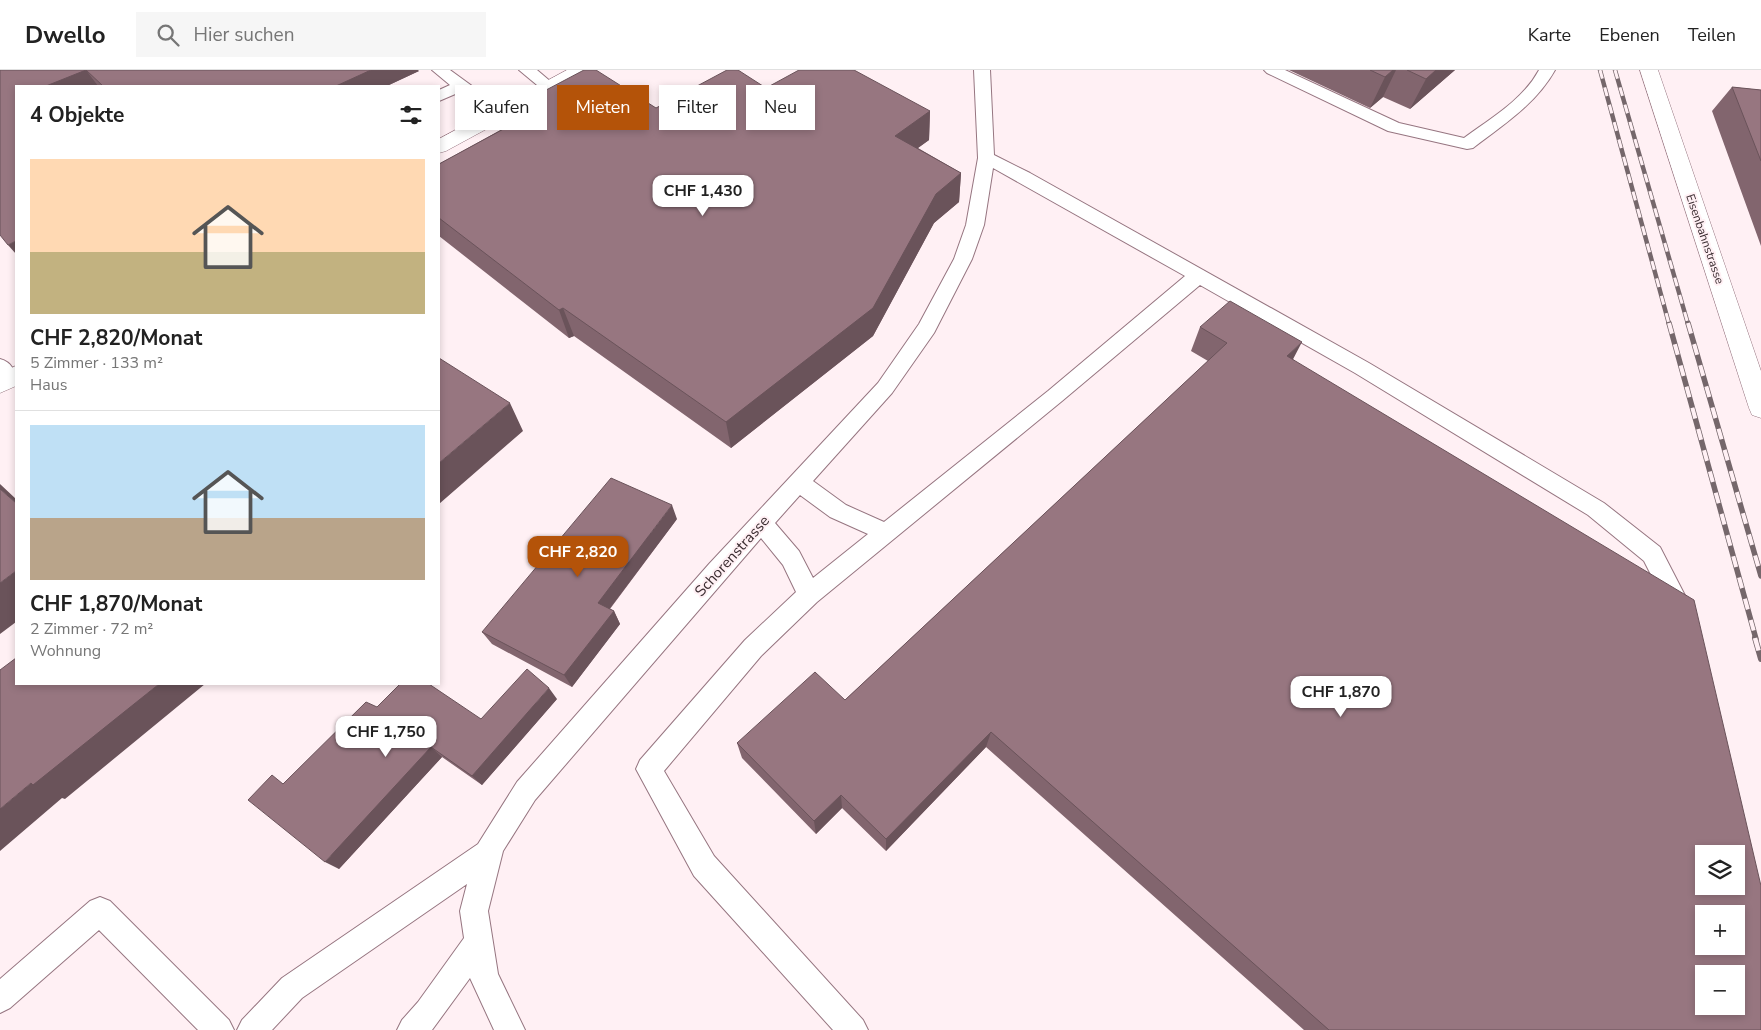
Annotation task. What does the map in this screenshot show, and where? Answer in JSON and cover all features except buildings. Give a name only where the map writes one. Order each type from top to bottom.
[{"type":"street","points":[[549,87],[581,70]]},
{"type":"street","name":"Eisenbahnstrasse","points":[[1649,70],[1761,408]]},
{"type":"street","points":[[440,146],[470,130]]},
{"type":"lane","points":[[440,70],[460,85]]},
{"type":"lane","points":[[527,70],[549,87]]},
{"type":"lane","name":"Schorenstrasse","points":[[510,1030],[484,977],[474,911],[489,852],[526,791],[762,523],[885,388],[927,328],[963,259],[975,225],[986,158],[982,70]]},
{"type":"lane","points":[[1272,70],[1394,127],[1467,144],[1511,110],[1543,80],[1547,70]]},
{"type":"lane","points":[[440,96],[455,89]]},
{"type":"lane","points":[[986,158],[1024,177],[1362,368],[1596,509],[1652,554],[1680,610],[1685,629]]},
{"type":"lane","points":[[853,1030],[704,866],[649,769],[753,648],[809,596],[1054,396],[1198,275]]},
{"type":"lane","points":[[799,482],[838,510],[886,532]]},
{"type":"lane","points":[[762,523],[791,558],[809,596]]},
{"type":"lane","points":[[252,1030],[292,988],[489,852]]},
{"type":"lane","points":[[0,998],[100,911],[219,1030]]},
{"type":"lane","points":[[412,1030],[428,1012],[479,941]]},
{"type":"railway","points":[[1600,70],[1669,324]]},
{"type":"railway","points":[[1615,70],[1688,324]]},
{"type":"railway","points":[[1669,323],[1756,639]]},
{"type":"railway","points":[[1688,323],[1761,576]]},
{"type":"railway","points":[[1755,638],[1761,659]]}]
